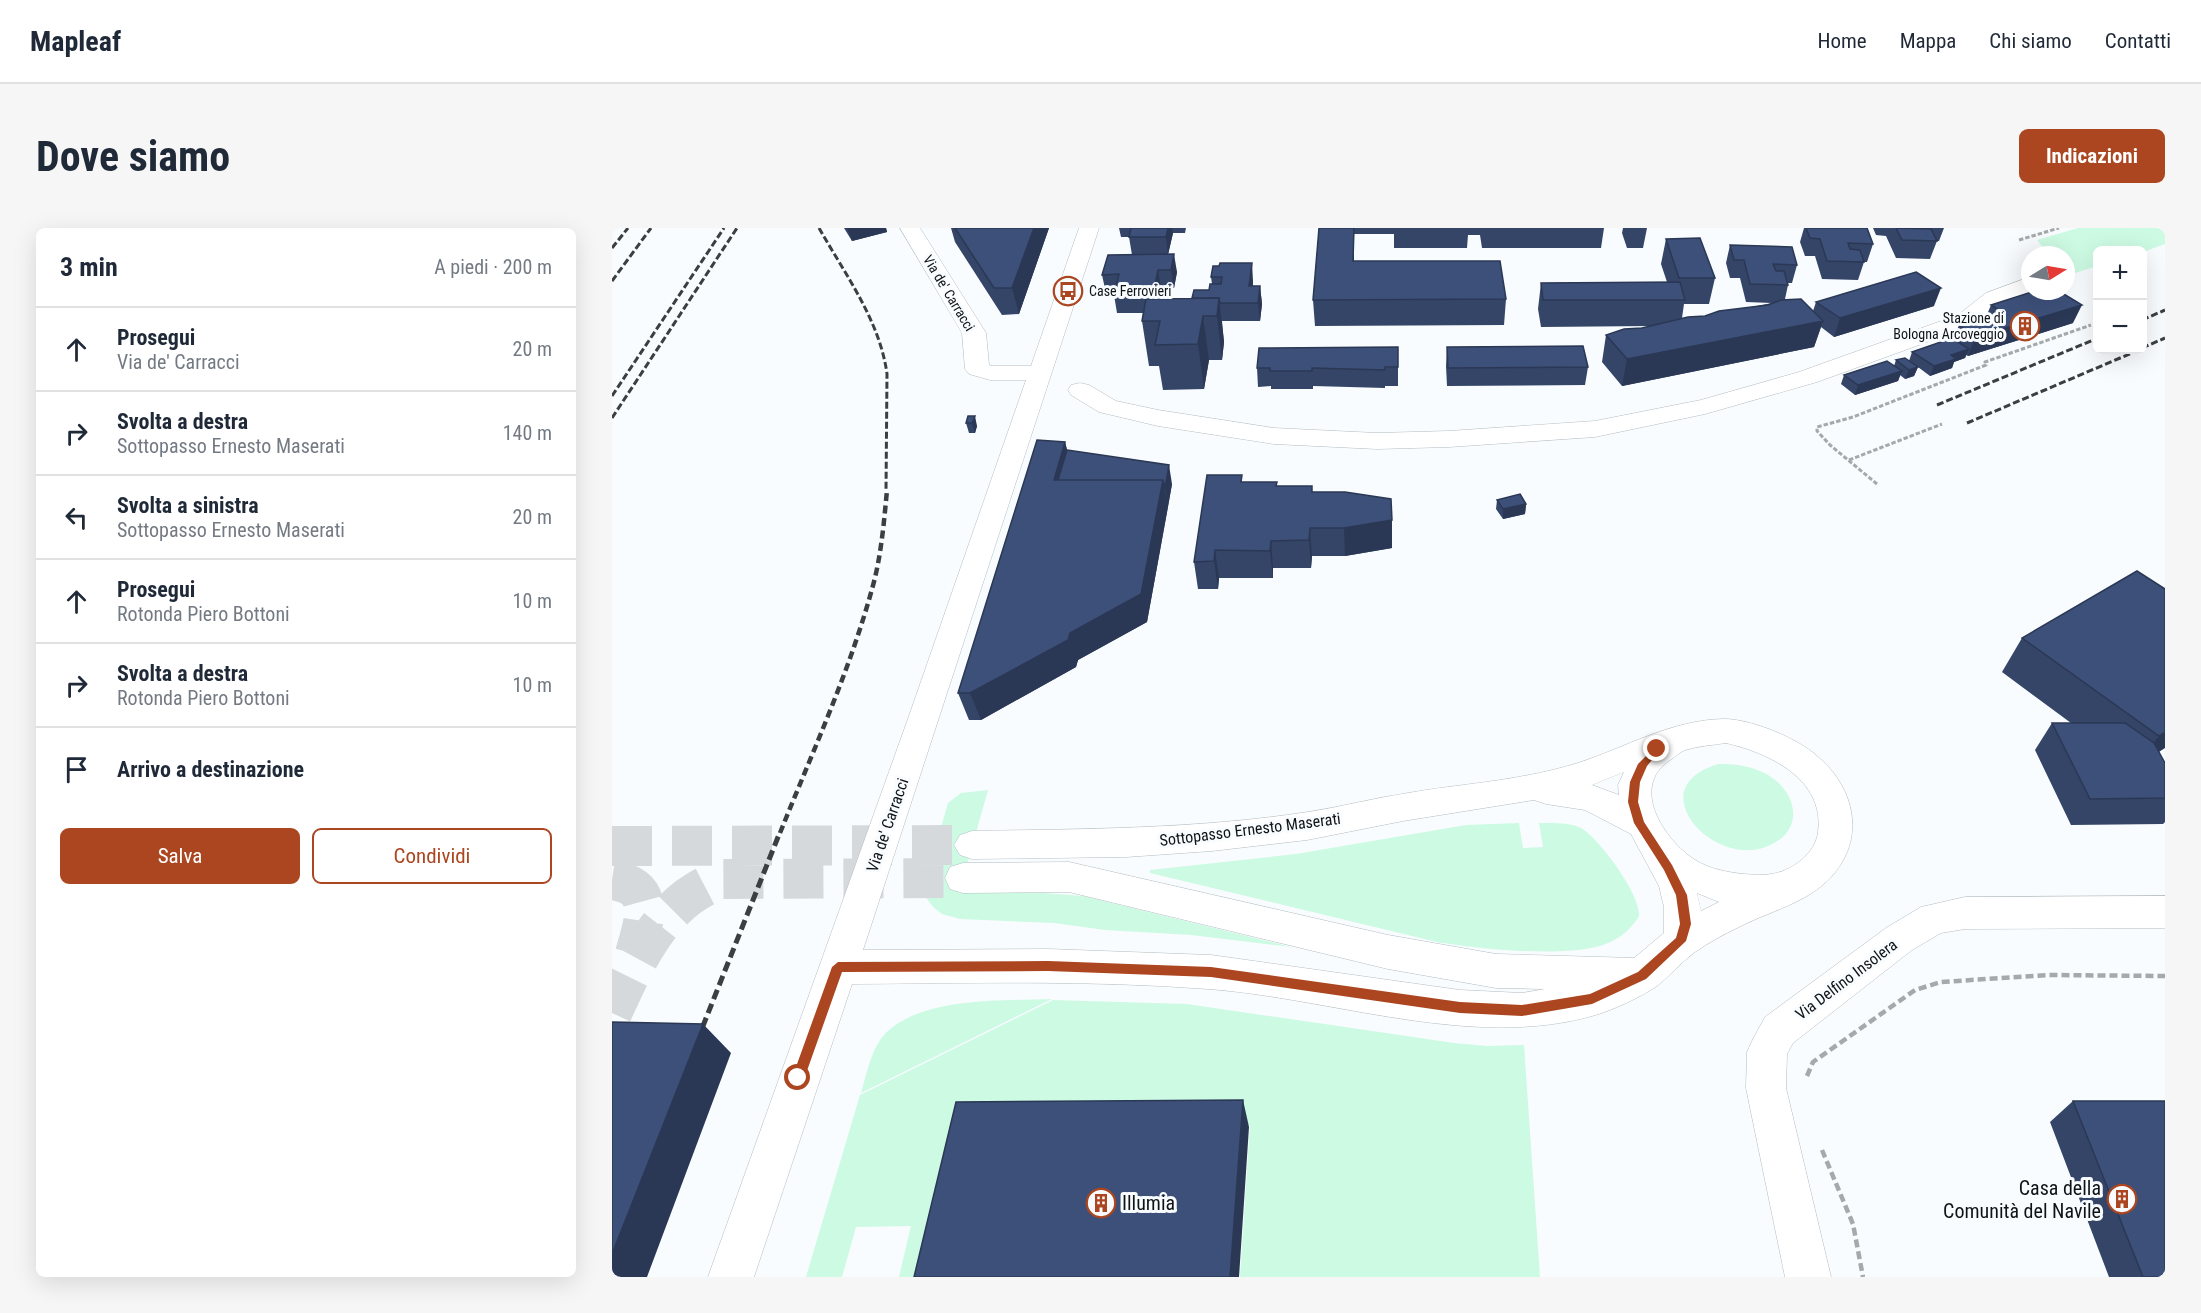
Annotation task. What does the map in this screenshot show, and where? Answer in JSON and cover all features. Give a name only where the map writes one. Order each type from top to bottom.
[{"type":"street","name":"Via de' Carracci","points":[[910,228],[974,333],[977,369],[990,373],[1039,379]]},
{"type":"street","name":"Via de' Carracci","points":[[731,1277],[1089,228]]},
{"type":"street","points":[[1039,379],[1080,390],[1108,407],[1158,418],[1274,436],[1377,441],[1556,433],[1606,427],[1705,407],[1808,377],[1966,320],[1994,298],[2021,288]]},
{"type":"street","points":[[838,967],[1036,966],[1211,972],[1460,1008],[1522,1011],[1592,999],[1642,975],[1681,941],[1727,915],[1786,891],[1813,874],[1830,855],[1837,832],[1834,807],[1823,784],[1804,763],[1780,747],[1755,736],[1718,731],[1700,732],[1676,738],[1657,749],[1643,764],[1635,782],[1633,802],[1647,835],[1676,866],[1702,880],[1732,889],[1762,891],[1790,886],[1813,874]]},
{"type":"street","name":"Sottopasso Ernesto Maserati","points":[[1642,975],[1496,971],[1388,952],[1096,882],[1069,877],[1034,876],[968,861],[1307,826],[1403,807],[1526,789],[1586,774],[1676,738]]},
{"type":"street","name":"Sottopasso Ernesto Maserati","points":[[1526,789],[1581,793],[1605,802],[1647,835],[1669,868],[1681,895],[1685,924],[1681,941]]},
{"type":"street","name":"Via Delfino Insolera","points":[[1808,1277],[1766,1088],[1767,1052],[1779,1030],[1899,939],[1940,916],[1965,913],[2165,912]]},
{"type":"path","points":[[2019,240],[2059,228]]},
{"type":"path","points":[[1877,484],[1827,442],[1817,431],[1817,427],[1853,417],[1986,365],[1985,362],[2021,348],[2091,325]]},
{"type":"path","points":[[1849,460],[1942,424]]},
{"type":"path","points":[[1805,1081],[1812,1062],[1915,990],[1941,982],[2048,975],[2165,976]]},
{"type":"path","points":[[1819,1139],[1853,1224],[1863,1277]]},
{"type":"green space","points":[[2078,228],[2165,228],[2165,244],[2147,251],[2147,246],[2093,246],[2093,267],[2075,273],[2075,246],[2042,246],[2037,240]]},
{"type":"green space","points":[[1719,764],[1756,769],[1768,775],[1786,792],[1791,801],[1792,822],[1788,831],[1780,839],[1768,846],[1747,850],[1726,846],[1707,836],[1692,822],[1684,806],[1685,789],[1696,775]]},
{"type":"green space","points":[[988,790],[959,893],[1030,892],[1083,896],[1291,947],[1191,935],[1105,930],[1054,923],[960,919],[942,914],[933,907],[923,890],[948,803],[961,793]]},
{"type":"green space","points":[[1519,823],[1523,848],[1543,847],[1539,823],[1571,825],[1589,834],[1618,868],[1633,895],[1639,916],[1629,929],[1608,943],[1572,951],[1524,951],[1476,947],[1437,942],[1150,873],[1150,870],[1296,854],[1466,825]]},
{"type":"green space","points":[[1052,999],[861,1093],[871,1059],[880,1040],[895,1026],[913,1015],[936,1008],[984,1001]]},
{"type":"green space","points":[[1053,1000],[1187,1004],[1454,1043],[1487,1046],[1524,1045],[1540,1277],[1240,1277],[1250,1125],[973,1127],[939,1277],[899,1277],[911,1226],[856,1227],[842,1277],[806,1277],[860,1095]]},
{"type":"building","points":[[955,228],[1034,228],[1012,288],[994,288]]},
{"type":"building","points":[[1131,228],[1168,228],[1166,237],[1129,237]]},
{"type":"building","points":[[1319,228],[1354,228],[1353,261],[1500,261],[1506,299],[1313,300]]},
{"type":"building","points":[[1806,228],[1867,228],[1873,244],[1848,243],[1850,249],[1860,250],[1864,262],[1827,261],[1820,239],[1810,238]]},
{"type":"building","points":[[1896,228],[1931,229],[1937,241],[1902,240]]},
{"type":"building","points":[[1700,238],[1715,278],[1679,278],[1666,239]]},
{"type":"building","points":[[1730,245],[1792,247],[1797,265],[1773,264],[1776,271],[1784,271],[1788,285],[1750,284],[1744,260],[1734,260]]},
{"type":"building","points":[[1174,254],[1171,270],[1158,270],[1153,294],[1114,295],[1119,274],[1102,275],[1108,255]]},
{"type":"building","points":[[1220,263],[1252,263],[1249,286],[1260,286],[1258,303],[1220,303],[1219,298],[1192,298],[1194,290],[1209,290],[1210,284],[1221,284],[1222,277],[1211,277],[1213,266],[1219,266]]},
{"type":"building","points":[[1916,272],[1941,288],[1840,318],[1816,302]]},
{"type":"building","points":[[1680,282],[1685,300],[1543,300],[1541,283]]},
{"type":"building","points":[[2021,295],[2021,300],[2074,300],[2082,305],[1975,337],[1959,325],[2002,312],[1991,305]]},
{"type":"building","points":[[1219,298],[1217,316],[1203,316],[1198,344],[1155,345],[1160,321],[1142,321],[1146,299]]},
{"type":"building","points":[[1801,299],[1823,321],[1627,359],[1606,335],[1624,329],[1642,328],[1688,317],[1705,316],[1719,311],[1768,305],[1781,300]]},
{"type":"building","points":[[1952,338],[1969,349],[1951,355],[1956,359],[1934,366],[1912,352]]},
{"type":"building","points":[[1583,346],[1588,367],[1448,368],[1447,347]]},
{"type":"building","points":[[1398,347],[1398,367],[1385,367],[1385,370],[1312,368],[1312,371],[1270,371],[1270,368],[1257,368],[1259,348]]},
{"type":"building","points":[[1905,358],[1918,367],[1909,370],[1896,360]]},
{"type":"building","points":[[1887,361],[1902,371],[1858,385],[1844,375]]},
{"type":"building","points":[[968,416],[975,416],[972,423],[966,423]]},
{"type":"building","points":[[1037,440],[1065,442],[1054,480],[1163,480],[1141,594],[1070,633],[1068,640],[970,693],[958,693]]},
{"type":"building","points":[[1067,450],[1169,465],[1165,488],[1163,480],[1058,480]]},
{"type":"building","points":[[1207,475],[1242,475],[1241,482],[1277,482],[1276,486],[1312,486],[1312,492],[1345,492],[1391,499],[1392,520],[1344,528],[1310,528],[1309,540],[1271,541],[1270,551],[1215,550],[1214,561],[1194,562]]},
{"type":"building","points":[[1520,494],[1526,504],[1503,509],[1497,500]]},
{"type":"building","points":[[2137,571],[2165,589],[2165,732],[2159,736],[2022,638]]},
{"type":"building","points":[[2052,723],[2125,723],[2154,743],[2165,763],[2165,798],[2090,799]]},
{"type":"building","points":[[612,1022],[703,1024],[612,1254]]},
{"type":"building","name":"Illumia","points":[[1243,1100],[1230,1277],[914,1277],[956,1102]]},
{"type":"building","name":"Casa della Comunità del Navile","points":[[2073,1101],[2165,1101],[2165,1277],[2143,1277]]},
{"type":"tunnel","points":[[612,846],[972,845]]},
{"type":"tunnel","points":[[612,1013],[642,952],[668,916],[683,901],[702,888],[723,879],[963,878]]},
{"type":"tunnel","points":[[612,880],[627,884],[642,898],[644,918],[635,954]]},
{"type":"railway","points":[[612,248],[628,228]]},
{"type":"railway","points":[[612,281],[651,228]]},
{"type":"railway","points":[[612,396],[724,228]]},
{"type":"railway","points":[[612,418],[737,228]]},
{"type":"railway","points":[[819,228],[860,298],[883,354],[887,374],[886,491]]},
{"type":"railway","points":[[2147,318],[2165,310]]},
{"type":"railway","points":[[2147,346],[2165,338]]},
{"type":"railway","points":[[1937,405],[2093,340]]},
{"type":"railway","points":[[1967,423],[2130,354]]},
{"type":"railway","points":[[780,833],[863,620],[878,565],[887,490]]},
{"type":"railway","points":[[697,1041],[780,832]]},
{"type":"place","name":"Case Ferrovieri","points":[[1068,291]]},
{"type":"place","name":"Stazione di Bologna Arcoveggio","points":[[2025,326]]},
{"type":"place","name":"Casa della Comunità del Navile","points":[[2122,1199]]},
{"type":"place","name":"Illumia","points":[[1101,1203]]},
{"type":"route","points":[[798,1078],[838,967],[1048,966],[1211,972],[1460,1008],[1522,1011],[1592,999],[1642,975],[1681,941],[1685,924],[1681,895],[1669,868],[1639,823],[1633,802],[1635,782],[1643,764],[1657,749]]}]
